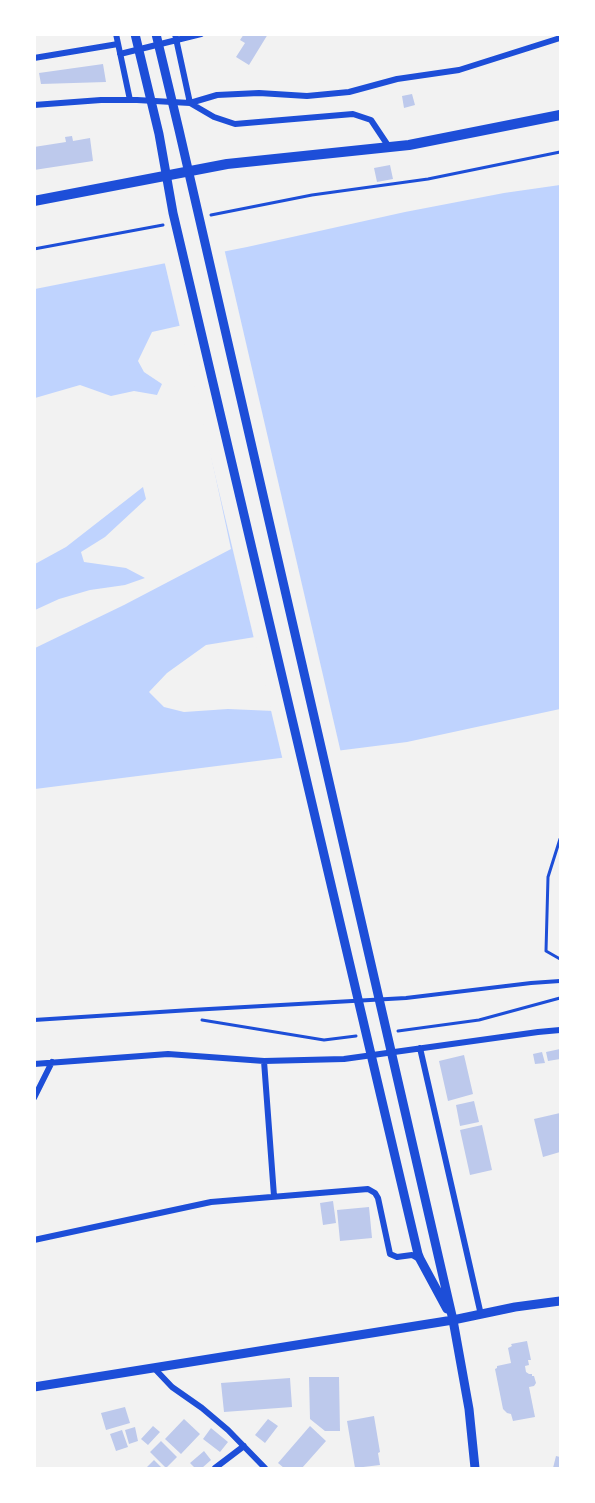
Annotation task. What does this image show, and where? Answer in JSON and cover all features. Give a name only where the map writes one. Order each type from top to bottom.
[{"type":"main road","points":[[34,201],[227,164],[409,146],[561,115]]},
{"type":"street","points":[[116,34],[130,100]]},
{"type":"street","points":[[135,34],[159,134],[173,218],[419,1257],[453,1320]]},
{"type":"street","points":[[156,34],[437,1248],[469,1409],[476,1468]]},
{"type":"street","points":[[120,54],[176,37],[201,34]]},
{"type":"street","points":[[176,37],[190,103],[214,117],[235,124],[353,114],[371,120],[389,147]]},
{"type":"street","points":[[34,105],[130,100],[190,103],[217,95],[259,93],[307,96],[349,92],[398,79],[459,70],[561,38]]},
{"type":"street","points":[[34,58],[118,44]]},
{"type":"street","points":[[34,1064],[168,1054],[264,1060],[344,1059],[561,1030]]},
{"type":"street","points":[[420,1048],[481,1315]]},
{"type":"street","points":[[264,1060],[274,1196]]},
{"type":"street","points":[[34,1098],[52,1062]]},
{"type":"street","points":[[34,1240],[211,1202],[368,1189],[378,1198],[390,1254],[397,1257],[412,1255],[419,1257]]},
{"type":"street","points":[[34,1387],[453,1320],[561,1300]]},
{"type":"street","points":[[154,1368],[172,1387],[228,1430],[265,1468]]},
{"type":"street","points":[[215,1468],[244,1446]]},
{"type":"lane","points":[[34,1020],[406,998],[561,981]]},
{"type":"path","points":[[206,216],[312,195],[428,179],[561,152]]},
{"type":"path","points":[[34,249],[118,234],[173,218]]},
{"type":"path","points":[[561,839],[548,877],[546,951],[561,959]]},
{"type":"path","points":[[391,1032],[479,1020],[561,998]]},
{"type":"path","points":[[193,1019],[324,1040],[357,1036]]},
{"type":"water","points":[[560,185],[560,709],[407,742],[35,789],[35,648],[231,549],[183,325],[152,332],[138,361],[144,372],[162,384],[157,395],[134,391],[111,396],[80,385],[35,398],[35,289],[504,193]],"holes":[[[255,637],[274,711],[228,709],[184,712],[164,707],[149,692],[167,673],[206,645]]]},
{"type":"water","points":[[143,487],[146,499],[105,537],[81,552],[84,562],[126,568],[145,578],[125,585],[90,590],[59,599],[35,610],[35,564],[66,547]]},
{"type":"pier","points":[[224,248],[341,753],[283,761],[164,260]]},
{"type":"building","points":[[244,34],[268,34],[249,65],[236,57],[245,43],[240,40]]},
{"type":"building","points":[[103,64],[106,82],[41,84],[39,73]]},
{"type":"building","points":[[412,94],[415,105],[404,108],[402,96]]},
{"type":"building","points":[[72,136],[73,141],[90,138],[93,161],[34,170],[34,147],[66,142],[65,137]]},
{"type":"building","points":[[390,165],[393,179],[377,182],[374,168]]},
{"type":"building","points":[[560,1049],[560,1059],[548,1061],[546,1052]]},
{"type":"building","points":[[542,1052],[545,1063],[535,1064],[533,1054]]},
{"type":"building","points":[[464,1055],[473,1094],[448,1101],[439,1061]]},
{"type":"building","points":[[474,1101],[479,1122],[460,1126],[456,1105]]},
{"type":"building","points":[[560,1113],[560,1152],[543,1157],[534,1119]]},
{"type":"building","points":[[482,1125],[492,1170],[470,1175],[460,1130]]},
{"type":"building","points":[[333,1201],[336,1223],[323,1225],[320,1203]]},
{"type":"building","points":[[369,1207],[372,1238],[340,1241],[337,1210]]},
{"type":"building","points":[[527,1341],[531,1360],[528,1360],[529,1365],[525,1366],[526,1372],[534,1376],[536,1383],[529,1387],[535,1417],[513,1421],[511,1414],[503,1409],[495,1369],[497,1366],[511,1363],[508,1348],[512,1346],[511,1344]]},
{"type":"building","points":[[309,1377],[339,1377],[340,1431],[325,1431],[310,1419]]},
{"type":"building","points":[[290,1378],[292,1407],[224,1412],[221,1383]]},
{"type":"building","points":[[125,1407],[130,1423],[106,1430],[101,1413]]},
{"type":"building","points":[[374,1416],[380,1465],[355,1468],[347,1421]]},
{"type":"building","points":[[184,1419],[200,1434],[181,1454],[165,1439]]},
{"type":"building","points":[[268,1419],[278,1426],[265,1443],[255,1435]]},
{"type":"building","points":[[153,1426],[160,1432],[148,1445],[141,1439]]},
{"type":"building","points":[[310,1426],[326,1441],[302,1468],[284,1468],[278,1463]]},
{"type":"building","points":[[135,1427],[138,1441],[129,1444],[125,1430]]},
{"type":"building","points":[[211,1428],[228,1442],[220,1452],[203,1439]]},
{"type":"building","points":[[122,1430],[128,1447],[116,1451],[110,1434]]},
{"type":"building","points":[[161,1441],[177,1457],[166,1468],[150,1452]]},
{"type":"building","points":[[204,1451],[211,1460],[202,1468],[195,1468],[190,1463]]},
{"type":"building","points":[[556,1456],[560,1457],[560,1468],[553,1468]]},
{"type":"building","points":[[154,1460],[162,1468],[146,1468]]}]
